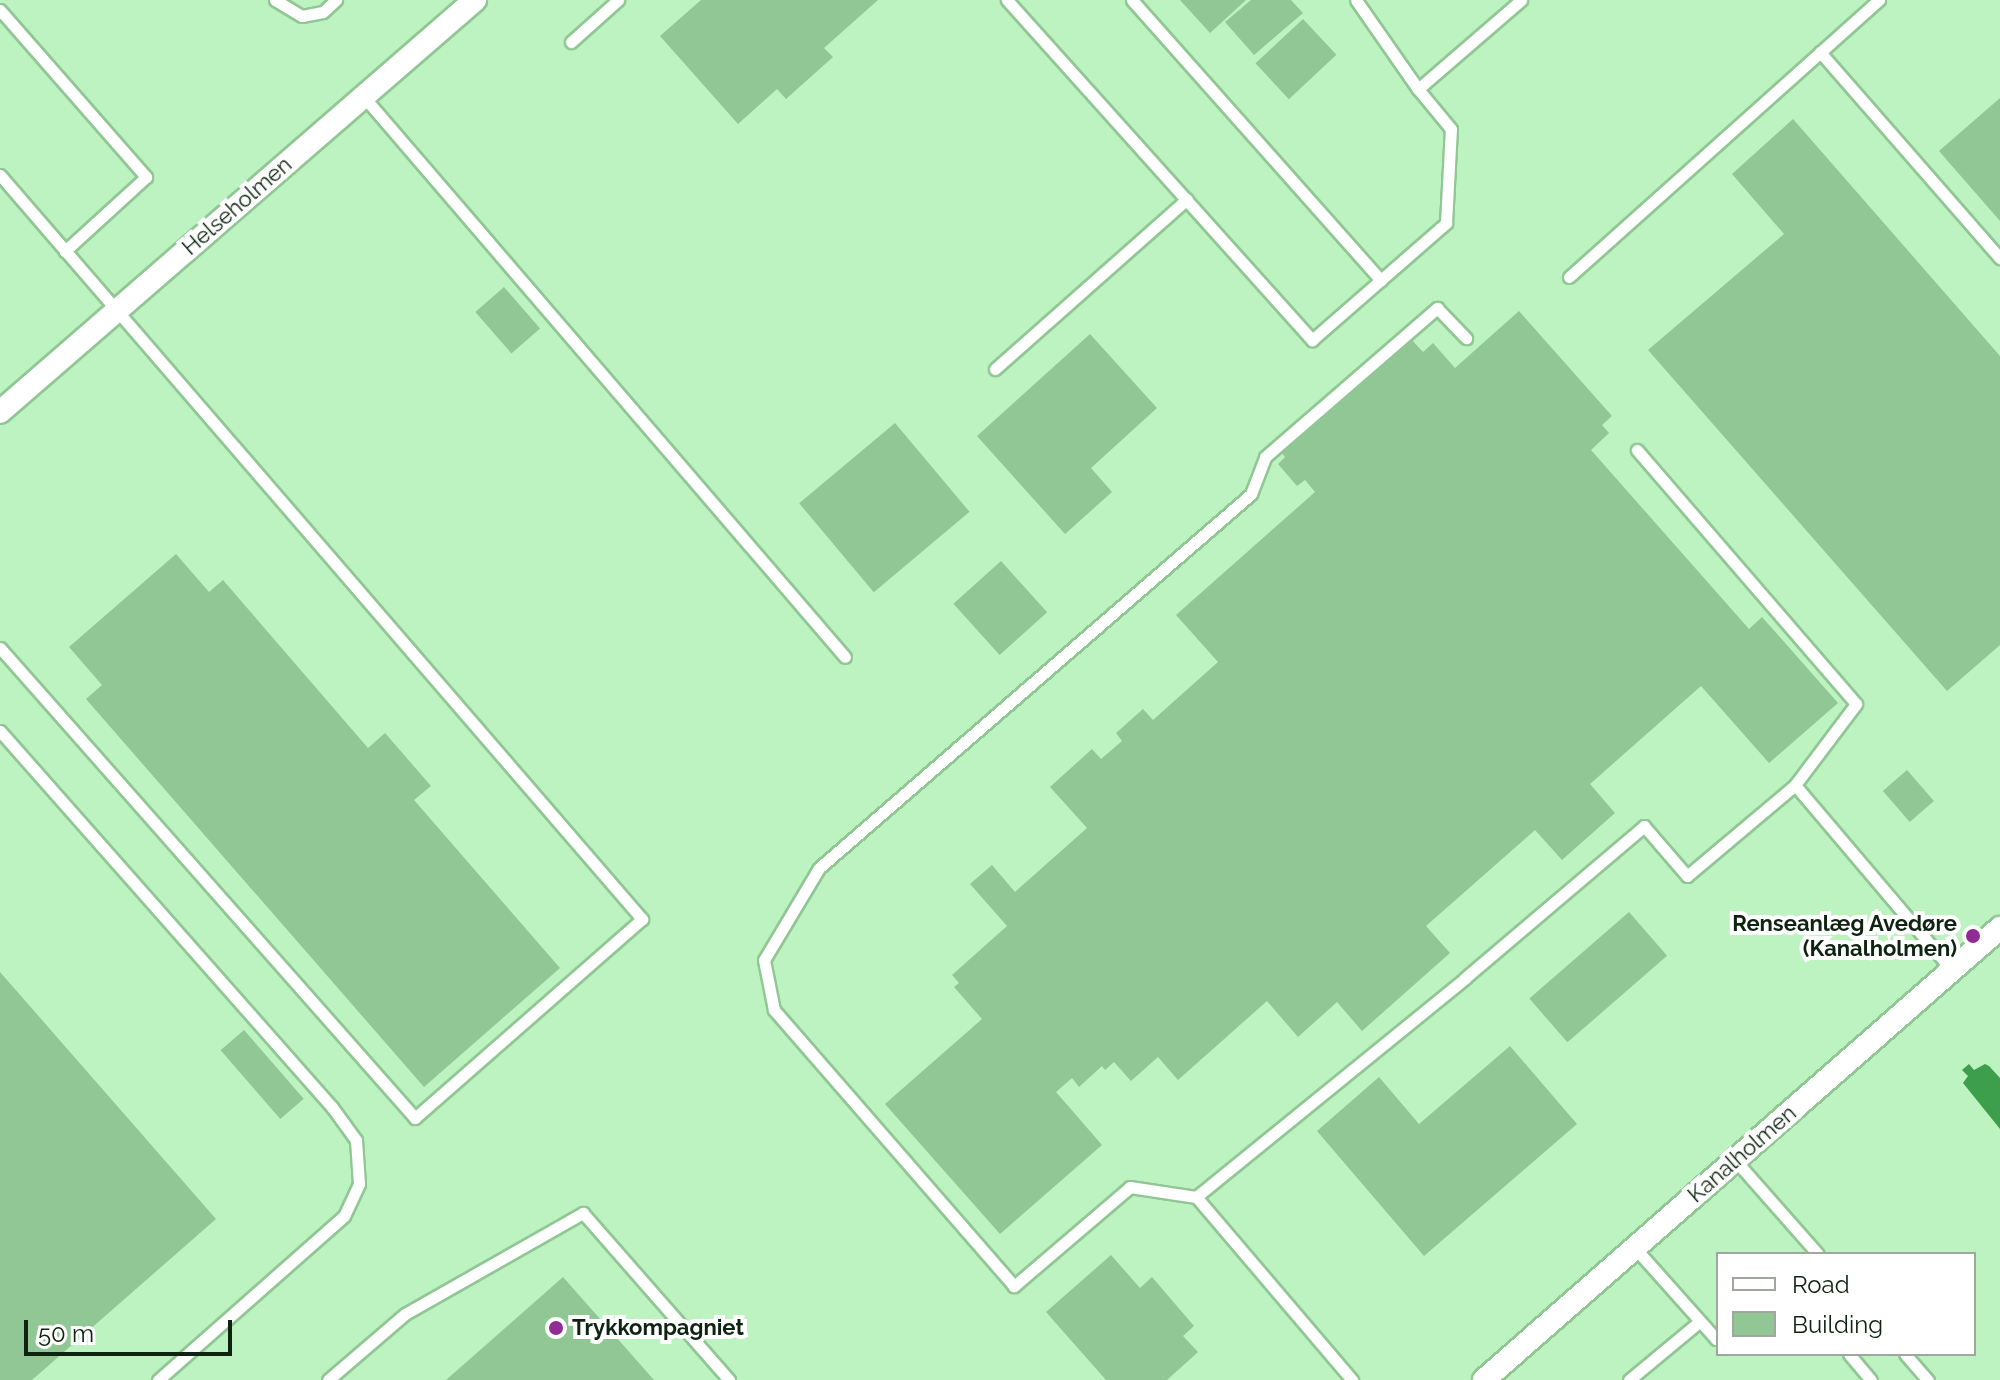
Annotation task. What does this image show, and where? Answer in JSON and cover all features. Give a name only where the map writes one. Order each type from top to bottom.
[{"type":"street","name":"Helseholmen","points":[[0,412],[475,0]]},
{"type":"street","name":"Kanalholmen","points":[[1484,1380],[2000,928]]},
{"type":"lane","points":[[275,0],[302,16],[323,12],[336,0]]},
{"type":"lane","points":[[1007,0],[1312,340],[1446,223],[1451,129],[1418,89],[1356,0]]},
{"type":"lane","points":[[1132,0],[1381,280]]},
{"type":"lane","points":[[1418,89],[1521,0]]},
{"type":"lane","points":[[1569,277],[1879,0]]},
{"type":"lane","points":[[571,42],[616,1]]},
{"type":"lane","points":[[0,10],[146,177],[65,251]]},
{"type":"lane","points":[[1820,52],[2000,258]]},
{"type":"lane","points":[[364,97],[845,657]]},
{"type":"lane","points":[[0,175],[642,919],[415,1118],[0,648]]},
{"type":"lane","points":[[995,369],[1187,199]]},
{"type":"lane","points":[[1352,1380],[1196,1197],[1130,1187],[1014,1286],[774,1010],[764,960],[819,868],[1251,494],[1265,457],[1437,308],[1466,338]]},
{"type":"lane","points":[[1196,1197],[1465,978],[1644,826],[1687,876],[1795,785],[1856,704],[1637,450]]},
{"type":"lane","points":[[0,731],[332,1107],[356,1140],[359,1184],[344,1216],[158,1380]]},
{"type":"lane","points":[[1795,785],[1952,970]]},
{"type":"lane","points":[[1735,1160],[1816,1252]]},
{"type":"lane","points":[[328,1380],[405,1314],[583,1213],[729,1380]]},
{"type":"lane","points":[[1635,1248],[1716,1339]]},
{"type":"lane","points":[[1629,1380],[1700,1321]]},
{"type":"lane","points":[[1851,1356],[1871,1380]]},
{"type":"lane","points":[[1907,1356],[1928,1380]]},
{"type":"shaded area","points":[[1969,1064],[1974,1070],[1985,1064],[2000,1078],[2000,1129],[1963,1083],[1968,1076],[1962,1070]]},
{"type":"building","points":[[701,0],[878,0],[824,48],[833,57],[786,99],[777,89],[738,124],[660,36]]},
{"type":"building","points":[[1180,0],[1246,0],[1210,33]]},
{"type":"building","points":[[1251,0],[1291,0],[1303,13],[1254,55],[1225,22]]},
{"type":"building","points":[[1303,19],[1336,55],[1289,99],[1255,63]]},
{"type":"building","points":[[2000,98],[2000,221],[1939,151]]},
{"type":"building","points":[[1793,119],[2000,356],[2000,645],[1947,691],[1648,350],[1784,234],[1732,174]]},
{"type":"building","points":[[504,287],[540,329],[511,353],[475,312]]},
{"type":"building","points":[[1519,311],[1612,416],[1602,425],[1609,433],[1591,450],[1749,629],[1762,617],[1838,703],[1769,763],[1701,686],[1590,784],[1615,813],[1562,860],[1535,830],[1426,926],[1450,953],[1362,1031],[1337,1002],[1298,1037],[1267,1001],[1178,1080],[1158,1057],[1131,1081],[1114,1062],[1105,1070],[1102,1066],[1079,1087],[1072,1078],[1056,1092],[1102,1145],[1000,1234],[885,1104],[982,1019],[954,987],[959,983],[952,975],[1007,926],[970,884],[992,865],[1015,892],[1087,828],[1050,787],[1092,749],[1101,759],[1122,741],[1116,733],[1143,709],[1153,720],[1218,662],[1176,615],[1315,492],[1305,480],[1297,486],[1278,464],[1285,457],[1281,452],[1410,338],[1423,352],[1433,343],[1455,368]]},
{"type":"building","points":[[1090,334],[1157,408],[1091,468],[1112,492],[1065,534],[977,436]]},
{"type":"building","points":[[895,423],[970,512],[874,592],[799,503]]},
{"type":"building","points":[[176,554],[209,592],[223,580],[368,748],[385,733],[431,786],[414,800],[560,968],[424,1087],[86,699],[102,685],[69,647]]},
{"type":"building","points":[[1001,561],[1047,612],[1000,655],[953,604]]},
{"type":"building","points":[[1907,770],[1934,801],[1910,822],[1883,791]]},
{"type":"building","points":[[1629,912],[1667,956],[1567,1042],[1529,999]]},
{"type":"building","points":[[0,972],[216,1219],[32,1380],[0,1380]]},
{"type":"building","points":[[244,1030],[304,1099],[280,1119],[221,1050]]},
{"type":"building","points":[[1510,1046],[1577,1124],[1424,1256],[1317,1131],[1379,1077],[1419,1124]]},
{"type":"building","points":[[1111,1255],[1140,1288],[1152,1277],[1194,1326],[1183,1336],[1198,1352],[1167,1380],[1106,1380],[1046,1312]]},
{"type":"building","name":"Trykkompagniet","points":[[563,1277],[654,1380],[446,1380]]},
{"type":"place","name":"Renseanlæg Avedøre (Kanalholmen)","points":[[1973,936]]},
{"type":"place","name":"Trykkompagniet","points":[[556,1328]]}]
